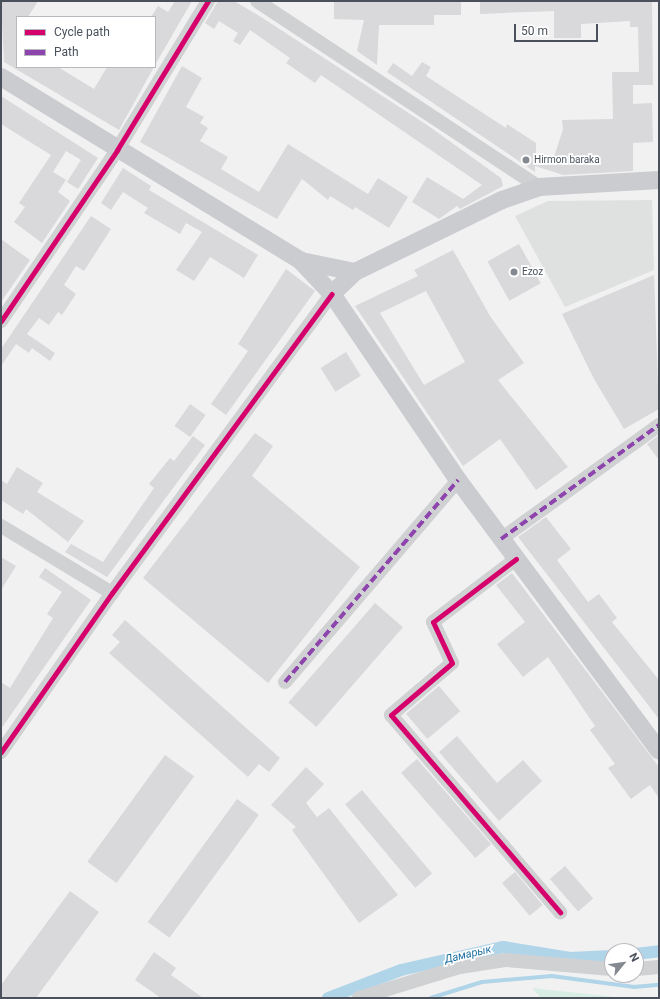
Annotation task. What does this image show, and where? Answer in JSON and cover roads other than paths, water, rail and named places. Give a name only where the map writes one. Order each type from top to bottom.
[{"type":"main road","points":[[1,77],[117,150],[301,261],[332,294],[458,480],[659,751]]},
{"type":"main road","points":[[332,294],[356,272],[502,200],[539,187],[659,180]]},
{"type":"main road","points":[[301,261],[356,272]]},
{"type":"street","points":[[1,321],[117,150],[208,1]]},
{"type":"street","points":[[257,1],[539,187]]},
{"type":"street","points":[[1,752],[112,593],[332,294]]},
{"type":"street","points":[[501,539],[659,425]]},
{"type":"street","points":[[285,682],[458,480]]},
{"type":"street","points":[[1,526],[112,593]]},
{"type":"street","points":[[516,559],[433,622],[452,663],[392,715],[560,912]]},
{"type":"street","points":[[359,998],[460,967],[506,960],[604,968]]},
{"type":"street","points":[[644,968],[659,967]]},
{"type":"waterway","name":"Дамарык","points":[[328,998],[401,970],[503,947],[570,958],[604,956]]},
{"type":"waterway","name":"Дамарык","points":[[644,953],[659,951]]},
{"type":"waterway","points":[[431,998],[482,982],[552,976],[634,987],[659,985]]},
{"type":"place","name":"Hirmon baraka","points":[[526,160]]},
{"type":"place","name":"Ezoz","points":[[514,272]]}]
